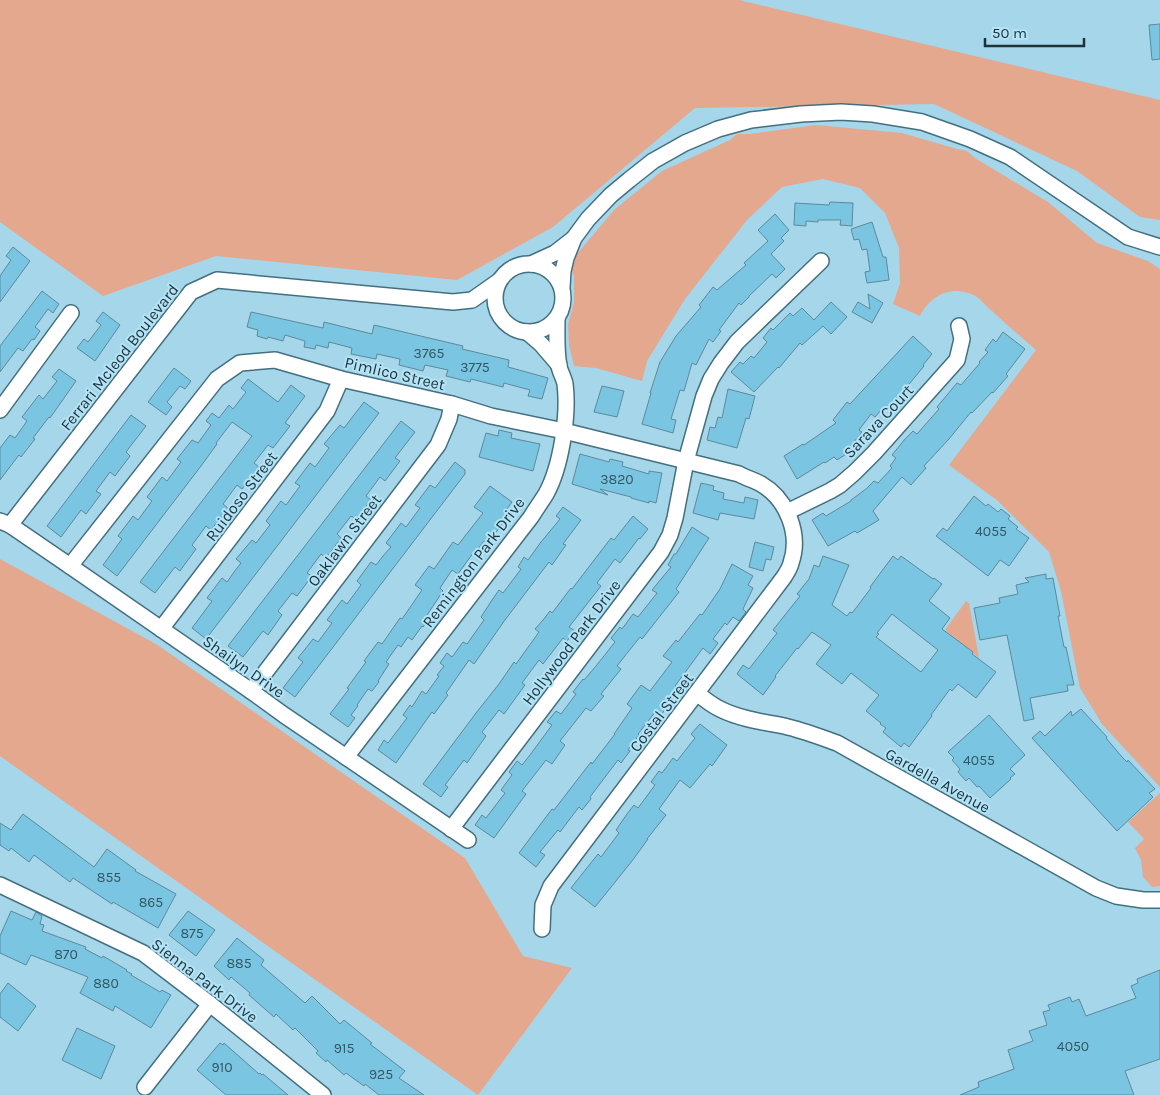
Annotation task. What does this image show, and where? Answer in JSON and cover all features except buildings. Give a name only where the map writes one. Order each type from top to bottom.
[{"type":"street","points":[[531,264],[555,253],[574,238],[611,195],[628,180],[654,161],[685,143],[718,129],[751,120],[801,114],[841,112],[873,114],[922,122],[970,140],[1010,157],[1128,237],[1160,247]]},
{"type":"street","points":[[499,281],[495,292],[495,304],[499,314],[506,323],[516,330],[527,332],[535,332],[551,325],[557,319],[562,309],[564,298],[562,287],[563,271],[574,238]]},
{"type":"street","name":"Hollywood Park Drive","points":[[451,829],[661,552],[670,535],[675,518],[686,461],[704,396],[711,379],[721,363],[737,342],[821,261]]},
{"type":"street","points":[[499,314],[472,300],[499,281],[506,272],[515,266],[526,263],[538,264],[548,269],[562,287]]},
{"type":"street","name":"Ferrari Mcleod Boulevard","points":[[5,523],[191,292],[217,280],[453,302],[472,300]]},
{"type":"street","points":[[0,410],[71,313]]},
{"type":"street","name":"Remington Park Drive","points":[[346,756],[531,517],[546,493],[558,463],[564,431],[566,403],[564,383],[559,365],[557,319]]},
{"type":"street","name":"Sarava Court","points":[[786,512],[840,485],[874,453],[957,360],[962,339],[959,326]]},
{"type":"street","name":"Remington Park Drive","points":[[527,332],[541,344],[559,365]]},
{"type":"street","name":"Pimlico Street","points":[[70,566],[217,379],[240,363],[275,360],[341,379],[452,404],[491,416],[564,431],[739,474],[762,484],[778,498],[786,512]]},
{"type":"street","name":"Ruidoso Street","points":[[161,629],[327,411],[341,379]]},
{"type":"street","name":"Oaklawn Street","points":[[251,691],[438,445],[449,419],[452,404]]},
{"type":"street","name":"Costal Street","points":[[542,930],[543,905],[551,886],[777,588],[788,570],[794,550],[790,519],[786,512]]},
{"type":"street","name":"Shailyn Drive","points":[[5,523],[468,840]]},
{"type":"street","name":"Gardella Avenue","points":[[697,693],[719,709],[758,722],[786,726],[837,743],[1096,888],[1116,896],[1143,900],[1160,900]]},
{"type":"street","name":"Sienna Park Drive","points":[[0,885],[143,953],[323,1095]]},
{"type":"street","points":[[145,1087],[210,1004]]},
{"type":"shaded area","points":[[0,0],[739,0],[1160,100],[1160,220],[1140,217],[1077,171],[934,104],[695,108],[553,227],[457,280],[216,256],[103,296],[0,222]]},
{"type":"shaded area","points":[[816,125],[902,133],[967,151],[975,158],[1048,202],[1097,243],[1148,261],[1160,269],[1160,787],[1102,724],[1080,688],[1061,591],[1049,552],[998,501],[949,465],[1036,350],[971,294],[955,291],[941,294],[929,303],[920,316],[893,304],[900,283],[899,248],[885,213],[860,188],[823,179],[782,187],[747,220],[685,299],[647,361],[642,381],[596,368],[574,366],[569,345],[568,325],[574,302],[574,276],[571,270],[577,254],[614,210],[662,171],[730,140],[737,134]]},
{"type":"shaded area","points":[[0,559],[156,644],[465,858],[523,956],[572,968],[478,1095],[0,756]]},
{"type":"shaded area","points":[[966,601],[969,603],[979,658],[945,630]]},
{"type":"shaded area","points":[[1160,793],[1160,886],[1152,887],[1143,877],[1141,860],[1135,848],[1144,839],[1128,822]]}]
